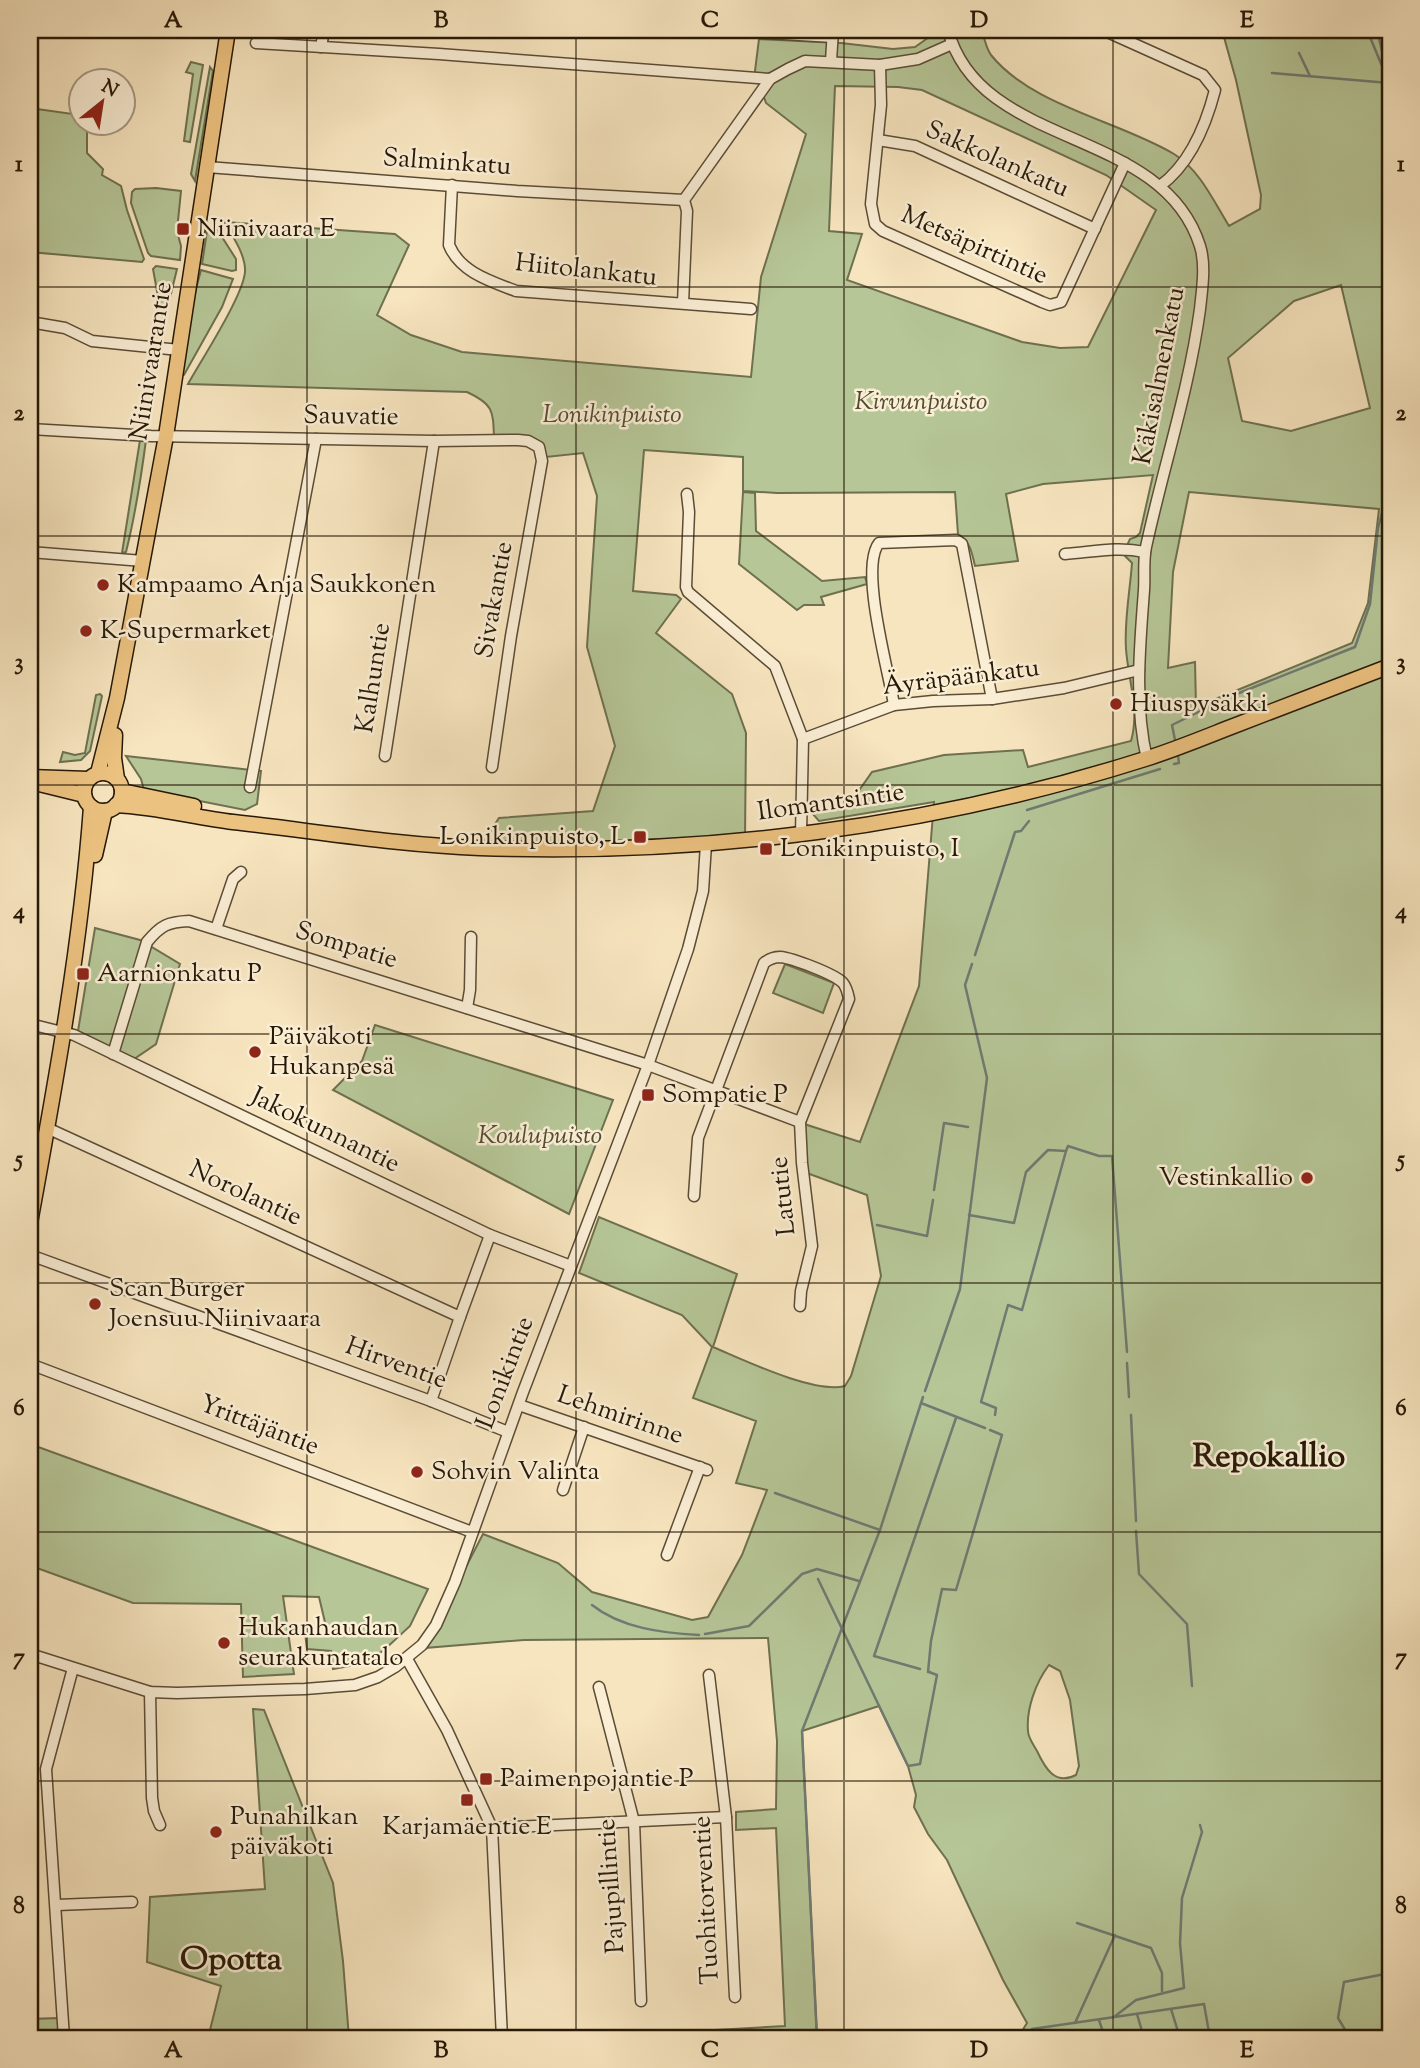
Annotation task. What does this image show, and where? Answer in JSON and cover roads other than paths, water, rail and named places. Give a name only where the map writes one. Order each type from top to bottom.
[{"type":"main road","name":"Niinivaarantie","points":[[99,804],[93,776],[117,698],[166,436],[228,30]]},
{"type":"main road","name":"Ilomantsintie","points":[[30,779],[99,804],[180,812],[232,822],[385,840],[479,848],[583,849],[706,844],[876,824],[999,799],[1147,759],[1390,666]]},
{"type":"main road","name":"Niinivaarantie","points":[[117,698],[114,758],[119,785]]},
{"type":"main road","name":"Ilomantsintie","points":[[30,779],[109,774],[119,785],[257,823]]},
{"type":"main road","points":[[30,1223],[99,804],[119,785]]},
{"type":"street","points":[[321,47],[324,30]]},
{"type":"street","points":[[717,30],[833,34],[831,61]]},
{"type":"street","name":"Käkisalmenkatu","points":[[948,30],[952,44],[970,76],[986,92],[1011,108],[1125,163],[1160,186],[1183,211],[1200,247],[1203,284],[1196,343],[1145,552],[1139,670],[1143,739],[1147,759]]},
{"type":"street","points":[[1103,30],[1203,75],[1214,90],[1209,115],[1192,149],[1177,172],[1160,186]]},
{"type":"street","points":[[256,43],[770,79]]},
{"type":"street","points":[[683,303],[687,211],[684,200],[770,79],[805,61],[880,65],[918,59],[952,44]]},
{"type":"street","name":"Metsäpirtintie","points":[[880,65],[878,140],[871,204],[875,224],[883,231],[1042,302],[1061,302],[1125,163]]},
{"type":"street","name":"Sakkolankatu","points":[[878,140],[915,146],[1094,229]]},
{"type":"street","name":"Salminkatu","points":[[207,167],[684,200]]},
{"type":"street","name":"Hiitolankatu","points":[[452,185],[449,244],[458,261],[478,275],[516,290],[751,309]]},
{"type":"street","points":[[30,322],[65,328],[92,341],[179,351]]},
{"type":"street","name":"Sauvatie","points":[[30,429],[166,436],[518,440],[534,443]]},
{"type":"street","points":[[250,787],[316,439]]},
{"type":"street","name":"Kalhuntie","points":[[385,756],[433,441]]},
{"type":"street","name":"Sivakantie","points":[[492,767],[511,636],[542,461],[539,447],[534,443]]},
{"type":"street","points":[[687,494],[688,592],[775,666],[803,739],[801,834]]},
{"type":"street","points":[[894,705],[873,597],[873,550],[879,543],[956,540],[962,544],[992,699]]},
{"type":"street","points":[[1065,554],[1122,548],[1145,552]]},
{"type":"street","points":[[30,552],[143,561]]},
{"type":"street","name":"Äyräpäänkatu","points":[[803,739],[894,705],[992,699],[1064,688],[1139,670]]},
{"type":"street","name":"Lonikintie","points":[[30,1654],[150,1692],[305,1689],[355,1685],[378,1676],[407,1659],[422,1645],[436,1625],[455,1582],[508,1432],[648,1065],[688,949],[703,891],[706,844]]},
{"type":"street","points":[[216,929],[233,879],[241,872]]},
{"type":"street","name":"Sompatie","points":[[113,1054],[147,942],[159,928],[176,921],[190,921],[648,1065],[800,1122]]},
{"type":"street","points":[[467,1008],[471,937]]},
{"type":"street","points":[[694,1196],[698,1138],[760,968],[770,959],[786,958],[834,977],[843,983],[848,992],[849,999],[800,1122]]},
{"type":"street","name":"Jakokunnantie","points":[[30,1024],[62,1031],[489,1235],[571,1266]]},
{"type":"street","name":"Latutie","points":[[800,1122],[812,1246],[800,1306]]},
{"type":"street","name":"Norolantie","points":[[47,1128],[460,1317]]},
{"type":"street","points":[[431,1401],[489,1235]]},
{"type":"street","name":"Hirventie","points":[[30,1255],[431,1401],[508,1432]]},
{"type":"street","name":"Yrittäjäntie","points":[[30,1364],[472,1532]]},
{"type":"street","name":"Lehmirinne","points":[[519,1405],[703,1469],[667,1555]]},
{"type":"street","points":[[563,1490],[584,1427]]},
{"type":"street","points":[[407,1659],[447,1730],[492,1828],[502,2038]]},
{"type":"street","points":[[64,2038],[46,1769],[73,1668]]},
{"type":"street","name":"Tuohitorventie","points":[[709,1675],[726,1817],[735,1997]]},
{"type":"street","name":"Pajupillintie","points":[[599,1687],[634,1822],[641,2001]]},
{"type":"street","points":[[150,1692],[152,1798],[160,1825]]},
{"type":"street","points":[[492,1828],[726,1817]]},
{"type":"street","points":[[57,1905],[132,1902]]},
{"type":"waterway","points":[[1367,30],[1390,85]]},
{"type":"waterway","points":[[1377,30],[1388,76]]},
{"type":"waterway","points":[[1299,53],[1310,76]]},
{"type":"waterway","points":[[1272,73],[1389,83]]},
{"type":"waterway","points":[[1175,740],[1172,725],[1229,697],[1355,647],[1370,604],[1378,528],[1389,487]]},
{"type":"waterway","points":[[1174,764],[1179,763],[1178,756]]},
{"type":"waterway","points":[[1027,810],[1160,769]]},
{"type":"waterway","points":[[975,955],[1015,832],[1021,831],[1029,821]]},
{"type":"waterway","points":[[925,1391],[960,1289],[987,1078],[965,985],[972,964]]},
{"type":"waterway","points":[[934,1190],[944,1123],[968,1127]]},
{"type":"waterway","points":[[969,1215],[1014,1223],[1026,1172],[1048,1150],[1066,1151],[1068,1146],[1099,1156],[1112,1156],[1127,1352]]},
{"type":"waterway","points":[[995,1415],[996,1408],[981,1402],[1008,1305],[1022,1310],[1066,1151]]},
{"type":"waterway","points":[[877,1225],[927,1236],[933,1200]]},
{"type":"waterway","points":[[1127,1363],[1129,1397]]},
{"type":"waterway","points":[[817,2038],[802,1731],[880,1530],[923,1397]]},
{"type":"waterway","points":[[921,1403],[985,1428]]},
{"type":"waterway","points":[[1131,1415],[1136,1521]]},
{"type":"waterway","points":[[920,1669],[874,1656],[956,1418]]},
{"type":"waterway","points":[[930,1672],[931,1641],[942,1589],[956,1590],[1002,1435],[990,1430]]},
{"type":"waterway","points":[[775,1493],[880,1530]]},
{"type":"waterway","points":[[1136,1531],[1139,1574],[1187,1624],[1192,1686]]},
{"type":"waterway","points":[[705,1634],[749,1626],[802,1574],[817,1569],[859,1581]]},
{"type":"waterway","points":[[818,1579],[908,1766],[920,1764],[937,1675],[929,1672]]},
{"type":"waterway","points":[[592,1605],[629,1624],[657,1631],[699,1635]]},
{"type":"waterway","points":[[1114,2017],[1136,2000],[1184,1988],[1180,1943],[1182,1898],[1202,1832],[1200,1825]]},
{"type":"waterway","points":[[1077,1923],[1151,1948],[1162,1973],[1162,1991]]},
{"type":"waterway","points":[[1075,2023],[1115,1935]]},
{"type":"waterway","points":[[1350,2038],[1338,2018],[1344,1982],[1390,1973]]},
{"type":"waterway","points":[[1032,2029],[1204,2004],[1210,2038]]},
{"type":"waterway","points":[[1171,2009],[1180,2038]]},
{"type":"waterway","points":[[1137,2014],[1144,2038]]},
{"type":"waterway","points":[[1099,2020],[1105,2038]]},
{"type":"waterway","points":[[980,2038],[1022,2031]]},
{"type":"place","name":"Niinivaara E","points":[[183,229]]},
{"type":"place","name":"Kampaamo Anja Saukkonen","points":[[103,585]]},
{"type":"place","name":"K-Supermarket","points":[[86,631]]},
{"type":"place","name":"Hiuspysäkki","points":[[1116,704]]},
{"type":"place","name":"Lonikinpuisto, L","points":[[640,837]]},
{"type":"place","name":"Lonikinpuisto, I","points":[[766,849]]},
{"type":"place","name":"Aarnionkatu P","points":[[83,974]]},
{"type":"place","name":"Päiväkoti Hukanpesä","points":[[255,1052]]},
{"type":"place","name":"Sompatie P","points":[[648,1095]]},
{"type":"place","name":"Vestinkallio","points":[[1307,1178]]},
{"type":"place","name":"Scan Burger Joensuu Niinivaara","points":[[95,1304]]},
{"type":"place","name":"Sohvin Valinta","points":[[417,1472]]},
{"type":"place","name":"Hukanhaudan seurakuntatalo","points":[[224,1643]]},
{"type":"place","name":"Paimenpojantie P","points":[[486,1779]]},
{"type":"place","name":"Karjamäentie E","points":[[467,1800]]},
{"type":"place","name":"Punahilkan päiväkoti","points":[[216,1832]]},
{"type":"district","name":"Repokallio","points":[[1269,1458]]},
{"type":"district","name":"Opotta","points":[[231,1961]]},
{"type":"park label","name":"Kirvunpuisto","points":[[921,402]]},
{"type":"park label","name":"Lonikinpuisto","points":[[612,415]]},
{"type":"park label","name":"Koulupuisto","points":[[540,1136]]}]
